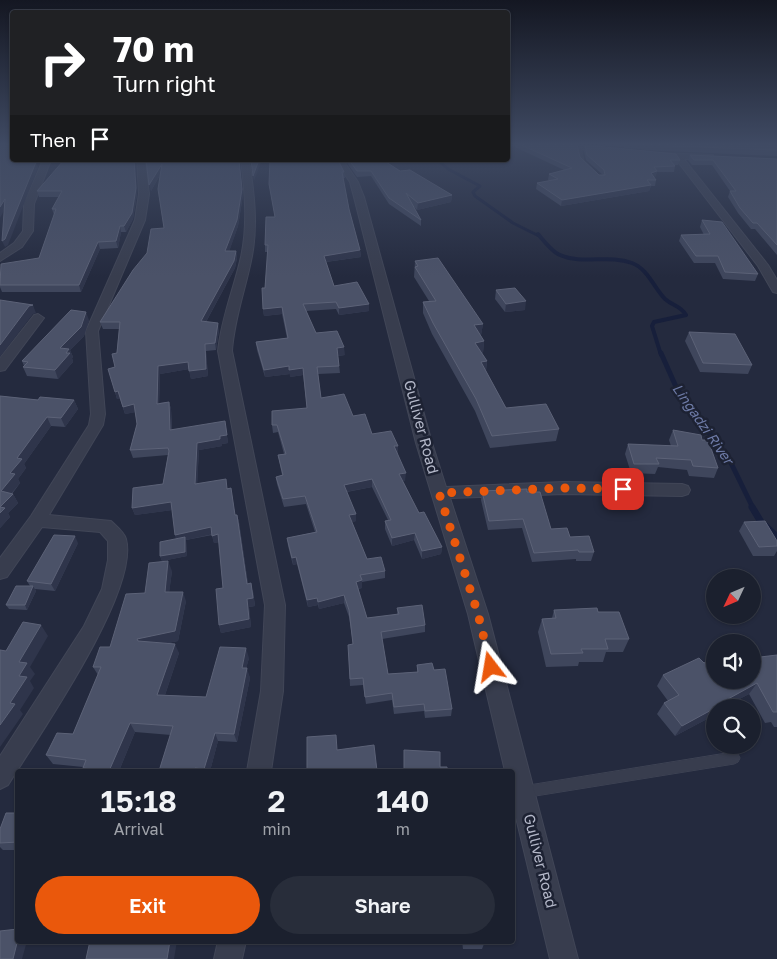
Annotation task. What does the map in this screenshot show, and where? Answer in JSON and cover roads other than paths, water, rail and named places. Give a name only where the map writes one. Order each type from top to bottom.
[{"type":"street","points":[[0,258],[18,245],[28,231],[30,221],[29,204],[36,188]]},
{"type":"street","points":[[0,572],[36,520],[96,425],[98,414],[92,331],[140,220],[143,188]]},
{"type":"street","points":[[247,188],[251,232],[240,286],[227,327],[226,351],[275,605],[272,691],[259,769]]},
{"type":"street","name":"Gulliver Road","points":[[356,188],[439,493],[478,614],[564,959]]},
{"type":"street","points":[[703,188],[763,265],[777,290]]},
{"type":"street","points":[[0,367],[38,318]]},
{"type":"street","points":[[439,493],[564,488],[682,490]]},
{"type":"street","points":[[0,777],[91,632],[111,589],[117,560],[117,539],[105,526],[36,520]]},
{"type":"street","points":[[228,959],[231,944]]},
{"type":"lane","points":[[523,792],[734,758]]},
{"type":"waterway","name":"Lingadzi River","points":[[478,188],[473,192],[475,196],[513,223],[539,236]]},
{"type":"waterway","name":"Lingadzi River","points":[[538,234],[557,254],[577,259],[623,260],[638,266],[647,274],[661,295],[686,315],[654,322],[652,326],[661,355]]},
{"type":"waterway","name":"Lingadzi River","points":[[661,353],[677,389],[731,463],[753,508]]},
{"type":"waterway","name":"Lingadzi River","points":[[752,507],[761,522],[777,537]]}]
